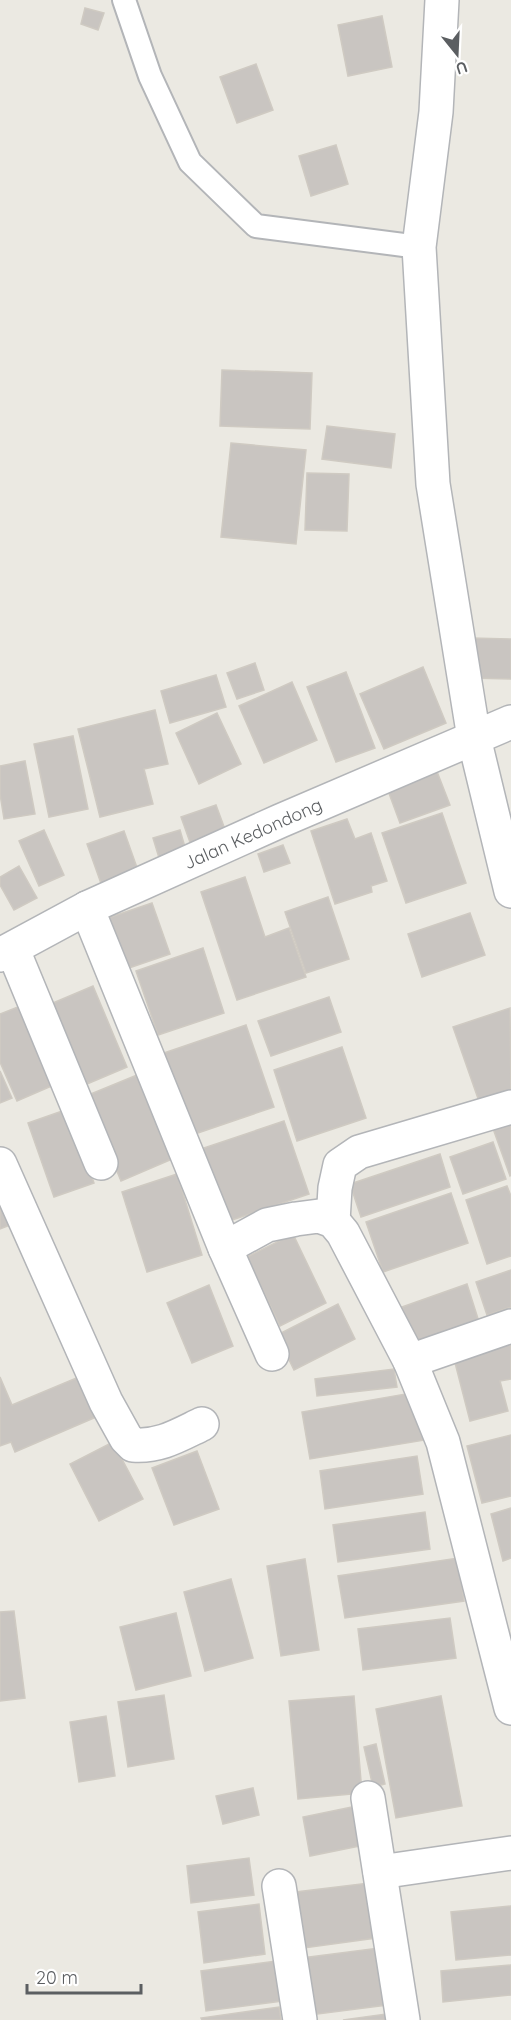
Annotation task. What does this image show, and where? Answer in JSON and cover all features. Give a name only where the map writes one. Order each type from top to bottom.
[{"type":"street","points":[[442,0],[436,112],[419,247],[433,484],[474,738],[511,891]]},
{"type":"street","name":"Jalan Kedondong","points":[[7,952],[87,908],[280,821],[511,722]]},
{"type":"street","points":[[87,908],[225,1248],[272,1354]]},
{"type":"street","points":[[7,952],[101,1163]]},
{"type":"street","points":[[333,1221],[335,1188],[340,1166],[359,1152],[511,1107]]},
{"type":"street","points":[[0,1164],[106,1402],[126,1438],[133,1445],[148,1446],[165,1442],[202,1424]]},
{"type":"street","points":[[225,1248],[267,1225],[296,1218],[319,1216],[333,1221],[343,1233],[411,1361],[443,1442],[511,1708]]},
{"type":"street","points":[[411,1361],[511,1326]]},
{"type":"street","points":[[368,1797],[403,2020]]},
{"type":"street","points":[[380,1872],[511,1853]]},
{"type":"street","points":[[279,1886],[300,2020]]},
{"type":"lane","points":[[124,0],[150,76],[190,162],[256,226],[419,247]]},
{"type":"building","points":[[85,8],[104,13],[98,30],[81,24]]},
{"type":"building","points":[[382,16],[392,67],[348,76],[338,25]]},
{"type":"building","points":[[256,64],[273,110],[237,123],[220,77]]},
{"type":"building","points":[[336,145],[348,184],[311,196],[299,156]]},
{"type":"building","points":[[222,370],[312,373],[310,429],[220,426]]},
{"type":"building","points":[[327,426],[395,434],[391,468],[322,459]]},
{"type":"building","points":[[231,443],[306,450],[296,544],[221,537]]},
{"type":"building","points":[[307,473],[349,474],[347,531],[305,530]]},
{"type":"building","points":[[471,638],[511,639],[511,679],[470,678]]},
{"type":"building","points":[[255,663],[264,690],[237,699],[227,673]]},
{"type":"building","points":[[423,667],[446,723],[384,749],[360,694]]},
{"type":"building","points":[[346,672],[375,748],[336,762],[307,687]]},
{"type":"building","points":[[216,675],[226,707],[170,723],[161,691]]},
{"type":"building","points":[[292,682],[317,740],[264,763],[239,706]]},
{"type":"building","points":[[155,710],[168,764],[144,769],[153,804],[100,817],[78,729]]},
{"type":"building","points":[[217,713],[241,764],[199,784],[176,733]]},
{"type":"building","points":[[73,736],[88,809],[49,817],[34,744]]},
{"type":"building","points":[[25,761],[35,814],[4,819],[0,794],[0,766]]},
{"type":"building","points":[[436,769],[450,805],[400,823],[387,788]]},
{"type":"building","points":[[216,805],[226,832],[191,845],[181,817]]},
{"type":"building","points":[[442,813],[466,883],[406,903],[382,833]]},
{"type":"building","points":[[347,819],[355,839],[371,833],[387,881],[371,886],[372,892],[335,904],[311,831]]},
{"type":"building","points":[[44,830],[64,875],[39,886],[19,841]]},
{"type":"building","points":[[180,830],[187,854],[160,861],[153,838]]},
{"type":"building","points":[[124,831],[140,876],[103,889],[87,844]]},
{"type":"building","points":[[283,845],[290,863],[264,872],[258,854]]},
{"type":"building","points":[[19,866],[37,898],[14,910],[0,885],[0,877]]},
{"type":"building","points":[[245,877],[265,937],[289,928],[306,977],[237,1000],[201,892]]},
{"type":"building","points":[[328,897],[349,959],[306,973],[285,912]]},
{"type":"building","points":[[152,903],[170,954],[123,970],[105,919]]},
{"type":"building","points":[[470,913],[485,955],[422,977],[408,934]]},
{"type":"building","points":[[203,948],[224,1013],[158,1035],[136,971]]},
{"type":"building","points":[[93,986],[127,1067],[80,1087],[46,1006]]},
{"type":"building","points":[[329,997],[341,1032],[271,1056],[258,1021]]},
{"type":"building","points":[[23,1005],[56,1084],[17,1101],[0,1062],[0,1014]]},
{"type":"building","points":[[510,1008],[511,1097],[481,1107],[453,1027]]},
{"type":"building","points":[[246,1025],[274,1107],[189,1136],[161,1054]]},
{"type":"building","points":[[342,1047],[366,1118],[297,1141],[274,1070]]},
{"type":"building","points":[[0,1071],[12,1098],[0,1103]]},
{"type":"building","points":[[137,1075],[172,1159],[121,1181],[86,1096]]},
{"type":"building","points":[[68,1109],[94,1183],[54,1197],[28,1123]]},
{"type":"building","points":[[511,1116],[511,1175],[510,1176],[491,1123]]},
{"type":"building","points":[[284,1121],[309,1194],[220,1224],[195,1151]]},
{"type":"building","points":[[493,1142],[506,1179],[463,1194],[450,1157]]},
{"type":"building","points":[[440,1154],[450,1187],[361,1217],[350,1184]]},
{"type":"building","points":[[177,1174],[202,1255],[147,1272],[122,1192]]},
{"type":"building","points":[[507,1186],[511,1196],[511,1256],[487,1264],[466,1200]]},
{"type":"building","points":[[451,1193],[468,1243],[383,1272],[366,1222]]},
{"type":"building","points":[[0,1202],[10,1225],[0,1229]]},
{"type":"building","points":[[293,1234],[326,1303],[280,1326],[247,1257]]},
{"type":"building","points":[[511,1270],[511,1307],[487,1315],[476,1282]]},
{"type":"building","points":[[467,1284],[480,1325],[416,1346],[402,1307]]},
{"type":"building","points":[[209,1285],[233,1346],[192,1363],[167,1303]]},
{"type":"building","points":[[338,1304],[355,1339],[294,1370],[277,1335]]},
{"type":"building","points":[[511,1341],[511,1379],[500,1381],[508,1411],[470,1421],[453,1355]]},
{"type":"building","points":[[394,1369],[397,1387],[317,1396],[315,1379]]},
{"type":"building","points":[[86,1374],[103,1414],[15,1452],[11,1442],[0,1446],[0,1377],[12,1405]]},
{"type":"building","points":[[417,1392],[425,1440],[310,1459],[302,1412]]},
{"type":"building","points":[[511,1435],[511,1496],[482,1503],[467,1446]]},
{"type":"building","points":[[113,1442],[143,1499],[99,1521],[70,1464]]},
{"type":"building","points":[[197,1451],[219,1509],[174,1525],[152,1468]]},
{"type":"building","points":[[417,1456],[423,1494],[325,1509],[320,1471]]},
{"type":"building","points":[[511,1508],[511,1558],[503,1561],[491,1514]]},
{"type":"building","points":[[425,1512],[430,1549],[338,1562],[333,1525]]},
{"type":"building","points":[[458,1558],[464,1601],[345,1618],[338,1576]]},
{"type":"building","points":[[305,1559],[319,1650],[281,1656],[267,1566]]},
{"type":"building","points":[[231,1579],[253,1658],[205,1671],[184,1592]]},
{"type":"building","points":[[14,1611],[25,1698],[0,1701],[0,1612]]},
{"type":"building","points":[[176,1613],[191,1676],[136,1690],[120,1627]]},
{"type":"building","points":[[450,1618],[456,1658],[363,1670],[358,1629]]},
{"type":"building","points":[[164,1695],[174,1759],[128,1767],[118,1702]]},
{"type":"building","points":[[354,1696],[362,1793],[298,1799],[289,1701]]},
{"type":"building","points":[[441,1696],[462,1806],[396,1818],[376,1709]]},
{"type":"building","points":[[106,1716],[115,1776],[79,1782],[70,1722]]},
{"type":"building","points":[[376,1744],[385,1784],[373,1787],[364,1747]]},
{"type":"building","points":[[253,1788],[259,1815],[223,1824],[216,1796]]},
{"type":"building","points":[[362,1805],[370,1844],[310,1856],[303,1817]]},
{"type":"building","points":[[249,1858],[254,1895],[191,1903],[187,1866]]},
{"type":"building","points":[[369,1883],[376,1938],[304,1948],[296,1892]]},
{"type":"building","points":[[259,1904],[265,1954],[204,1963],[198,1912]]},
{"type":"building","points":[[511,1906],[511,1955],[456,1960],[451,1912]]},
{"type":"building","points":[[379,1948],[387,2005],[310,2015],[302,1958]]},
{"type":"building","points":[[276,1961],[282,2001],[206,2011],[201,1971]]},
{"type":"building","points":[[511,1965],[511,1995],[443,2002],[441,1971]]},
{"type":"building","points":[[279,2007],[281,2020],[202,2020],[201,2018]]},
{"type":"building","points":[[386,2014],[387,2020],[343,2020]]}]
